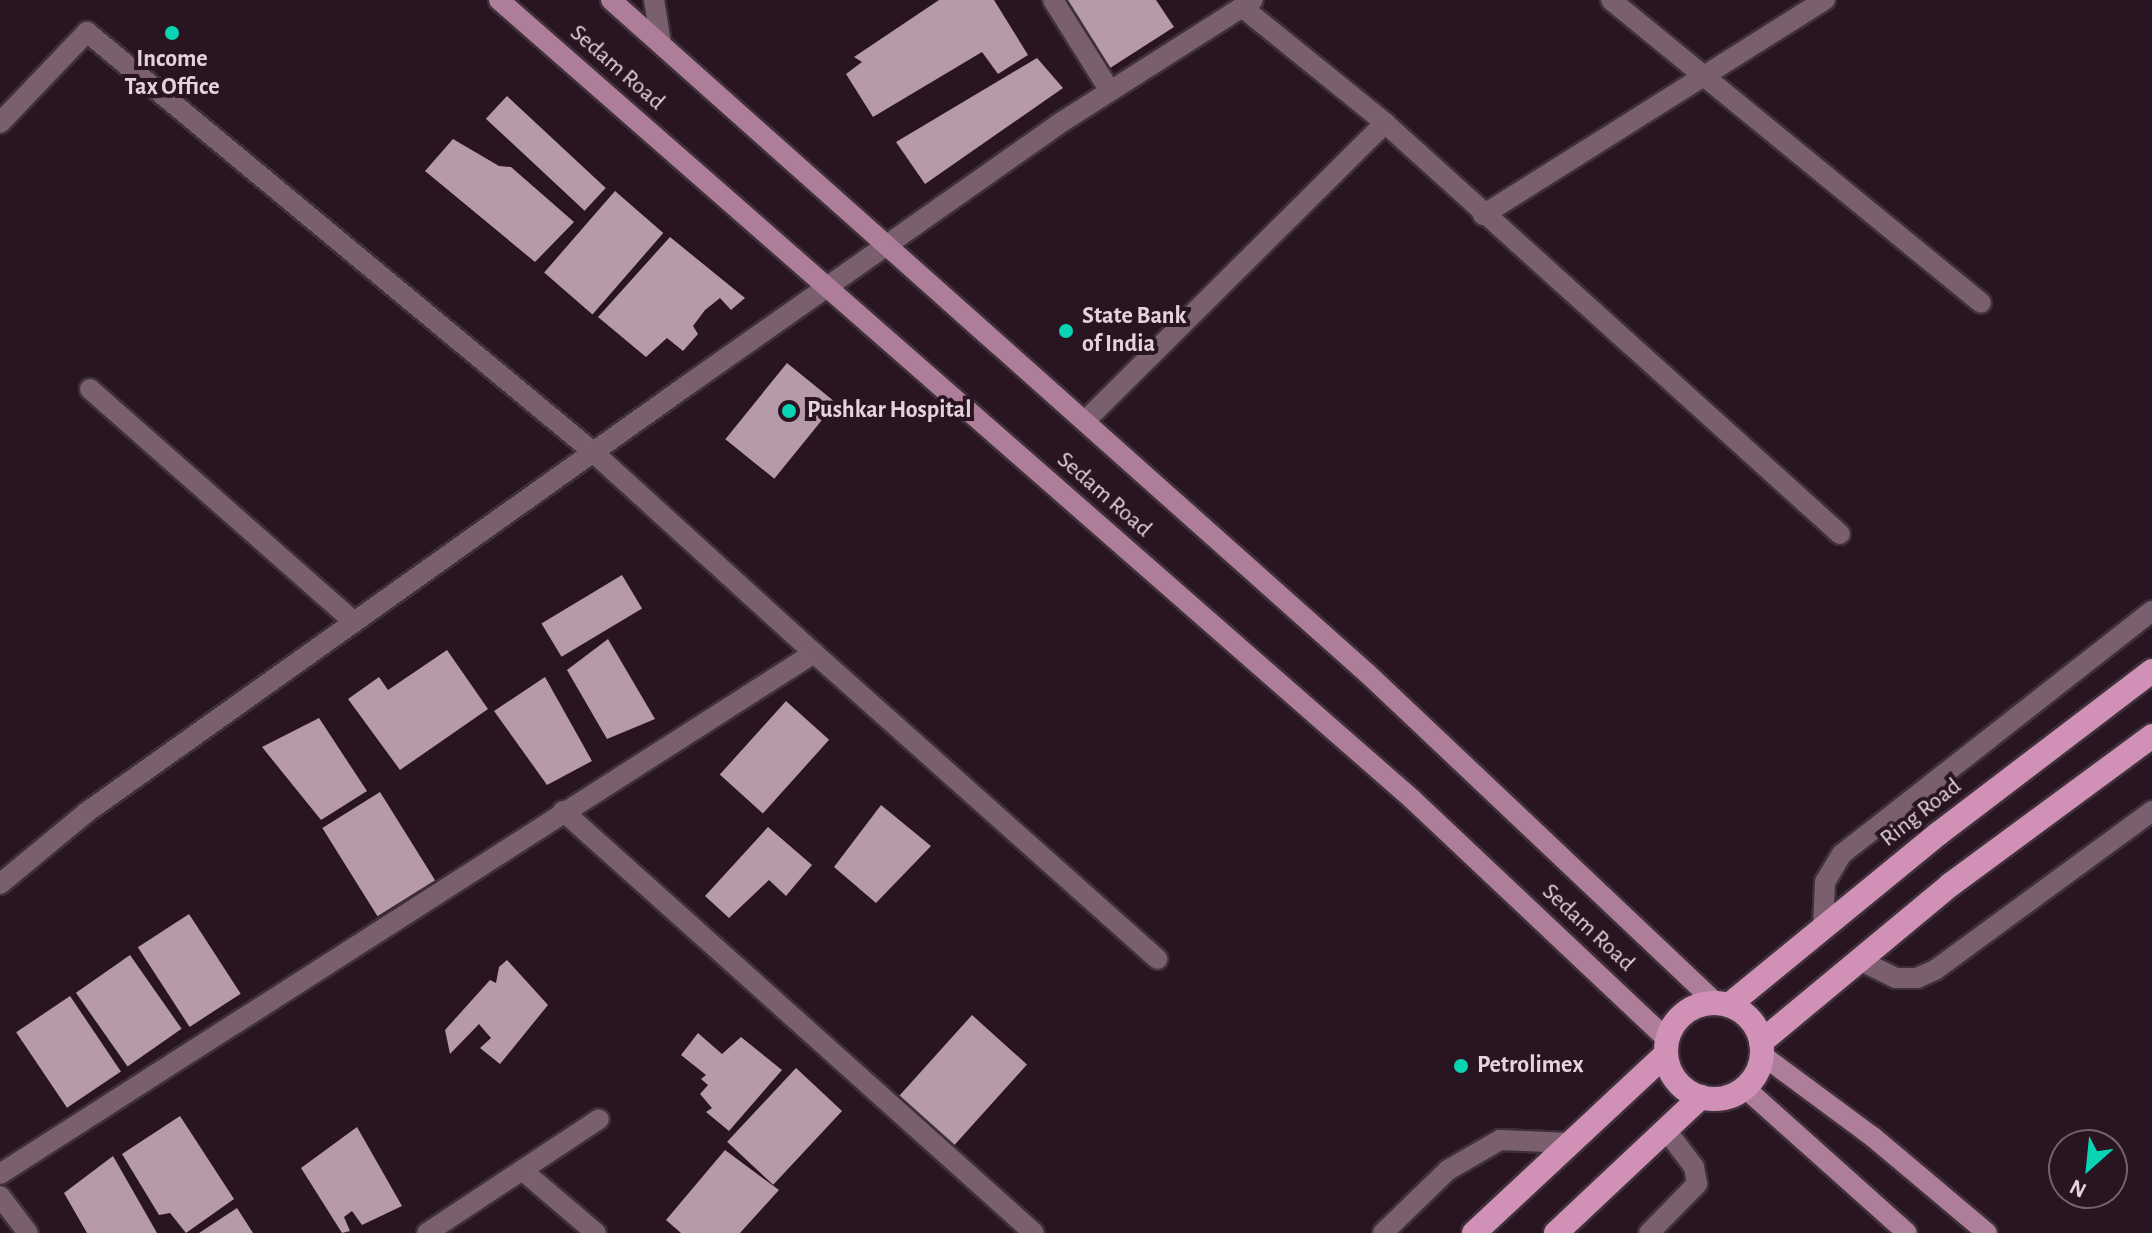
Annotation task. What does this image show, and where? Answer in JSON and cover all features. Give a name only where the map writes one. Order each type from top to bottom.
[{"type":"highway","name":"Ring Road","points":[[1474,1233],[1571,1143],[1666,1047],[1680,1016],[1722,1004],[2152,671]]},
{"type":"highway","points":[[1666,1047],[1677,1082],[1701,1097],[1716,1099],[1745,1088],[1762,1048],[1859,960],[1950,885],[2152,736]]},
{"type":"highway","points":[[1722,1004],[1750,1020],[1762,1048]]},
{"type":"highway","points":[[1556,1233],[1701,1097]]},
{"type":"main road","name":"Sedam Road","points":[[499,0],[1412,799],[1666,1047]]},
{"type":"main road","name":"Sedam Road","points":[[611,0],[1367,673],[1722,1004]]},
{"type":"main road","points":[[1762,1048],[1987,1233]]},
{"type":"main road","points":[[1745,1088],[1907,1233]]},
{"type":"street","points":[[654,0],[661,43]]},
{"type":"street","points":[[1053,0],[1110,91]]},
{"type":"street","points":[[1611,0],[1981,303]]},
{"type":"street","points":[[1483,215],[1825,0]]},
{"type":"street","points":[[0,884],[87,812],[593,452],[1110,91],[1248,4],[1385,123],[1483,215],[1840,534]]},
{"type":"street","points":[[0,123],[87,32],[593,452],[1158,959]]},
{"type":"street","points":[[1085,421],[1385,123]]},
{"type":"street","points":[[90,389],[354,622]]},
{"type":"street","points":[[1823,928],[1825,882],[1842,854],[2152,611]]},
{"type":"street","points":[[0,1174],[814,653]]},
{"type":"street","points":[[563,811],[1034,1233]]},
{"type":"street","points":[[1859,960],[1896,978],[1935,970],[2152,811]]},
{"type":"street","points":[[427,1233],[599,1119]]},
{"type":"street","points":[[1649,1233],[1697,1184],[1694,1167],[1666,1130]]},
{"type":"street","points":[[1383,1233],[1448,1170],[1500,1140],[1571,1143]]},
{"type":"street","points":[[522,1170],[596,1233]]},
{"type":"street","points":[[0,1196],[19,1230]]},
{"type":"building","points":[[939,0],[994,0],[1028,55],[998,74],[982,52],[873,117],[846,74],[862,62],[854,57]]},
{"type":"building","points":[[1061,0],[1156,0],[1174,27],[1107,70]]},
{"type":"building","points":[[1037,58],[1063,88],[925,184],[896,142]]},
{"type":"building","points":[[507,96],[606,188],[585,211],[486,119]]},
{"type":"building","points":[[453,139],[499,166],[511,167],[574,222],[535,262],[425,171]]},
{"type":"building","points":[[615,191],[663,233],[592,314],[544,273]]},
{"type":"building","points":[[670,237],[745,298],[731,310],[720,298],[705,310],[693,326],[698,334],[683,351],[667,338],[646,357],[598,317]]},
{"type":"building","points":[[787,363],[836,403],[774,479],[725,439]]},
{"type":"building","points":[[622,575],[642,608],[562,657],[541,623]]},
{"type":"building","points":[[608,639],[655,719],[607,739],[567,670]]},
{"type":"building","points":[[447,650],[488,709],[400,770],[348,699],[379,677],[388,690]]},
{"type":"building","points":[[545,677],[592,761],[547,785],[494,711]]},
{"type":"building","points":[[786,701],[829,740],[763,813],[720,775]]},
{"type":"building","points":[[319,718],[367,791],[321,820],[262,747]]},
{"type":"building","points":[[380,792],[435,880],[377,916],[322,828]]},
{"type":"building","points":[[881,805],[931,846],[876,903],[834,867]]},
{"type":"building","points":[[768,827],[812,865],[786,896],[769,880],[729,918],[705,896]]},
{"type":"building","points":[[189,914],[241,994],[190,1027],[138,947]]},
{"type":"building","points":[[130,955],[182,1029],[128,1067],[76,993]]},
{"type":"building","points":[[507,960],[548,1005],[500,1064],[480,1048],[491,1038],[479,1024],[450,1054],[445,1030],[490,980],[496,983],[499,967]]},
{"type":"building","points":[[70,996],[121,1071],[67,1108],[16,1032]]},
{"type":"building","points":[[972,1015],[1027,1065],[953,1146],[898,1097]]},
{"type":"building","points":[[698,1033],[722,1054],[741,1037],[782,1070],[729,1131],[706,1112],[712,1108],[700,1094],[708,1085],[701,1079],[706,1075],[681,1055]]},
{"type":"building","points":[[796,1068],[842,1111],[773,1185],[727,1142]]},
{"type":"building","points":[[180,1116],[234,1199],[186,1233],[170,1213],[159,1215],[122,1154]]},
{"type":"building","points":[[357,1127],[402,1206],[362,1225],[352,1211],[344,1217],[350,1231],[342,1233],[301,1168]]},
{"type":"building","points":[[725,1150],[779,1190],[740,1233],[681,1233],[666,1220]]},
{"type":"building","points":[[113,1156],[157,1233],[87,1233],[64,1193]]},
{"type":"building","points":[[237,1208],[253,1233],[199,1233]]},
{"type":"place","name":"Income Tax Office","points":[[172,33]]},
{"type":"place","name":"State Bank of India","points":[[1066,331]]},
{"type":"place","name":"Pushkar Hospital","points":[[789,411]]},
{"type":"place","name":"Petrolimex","points":[[1461,1066]]}]
